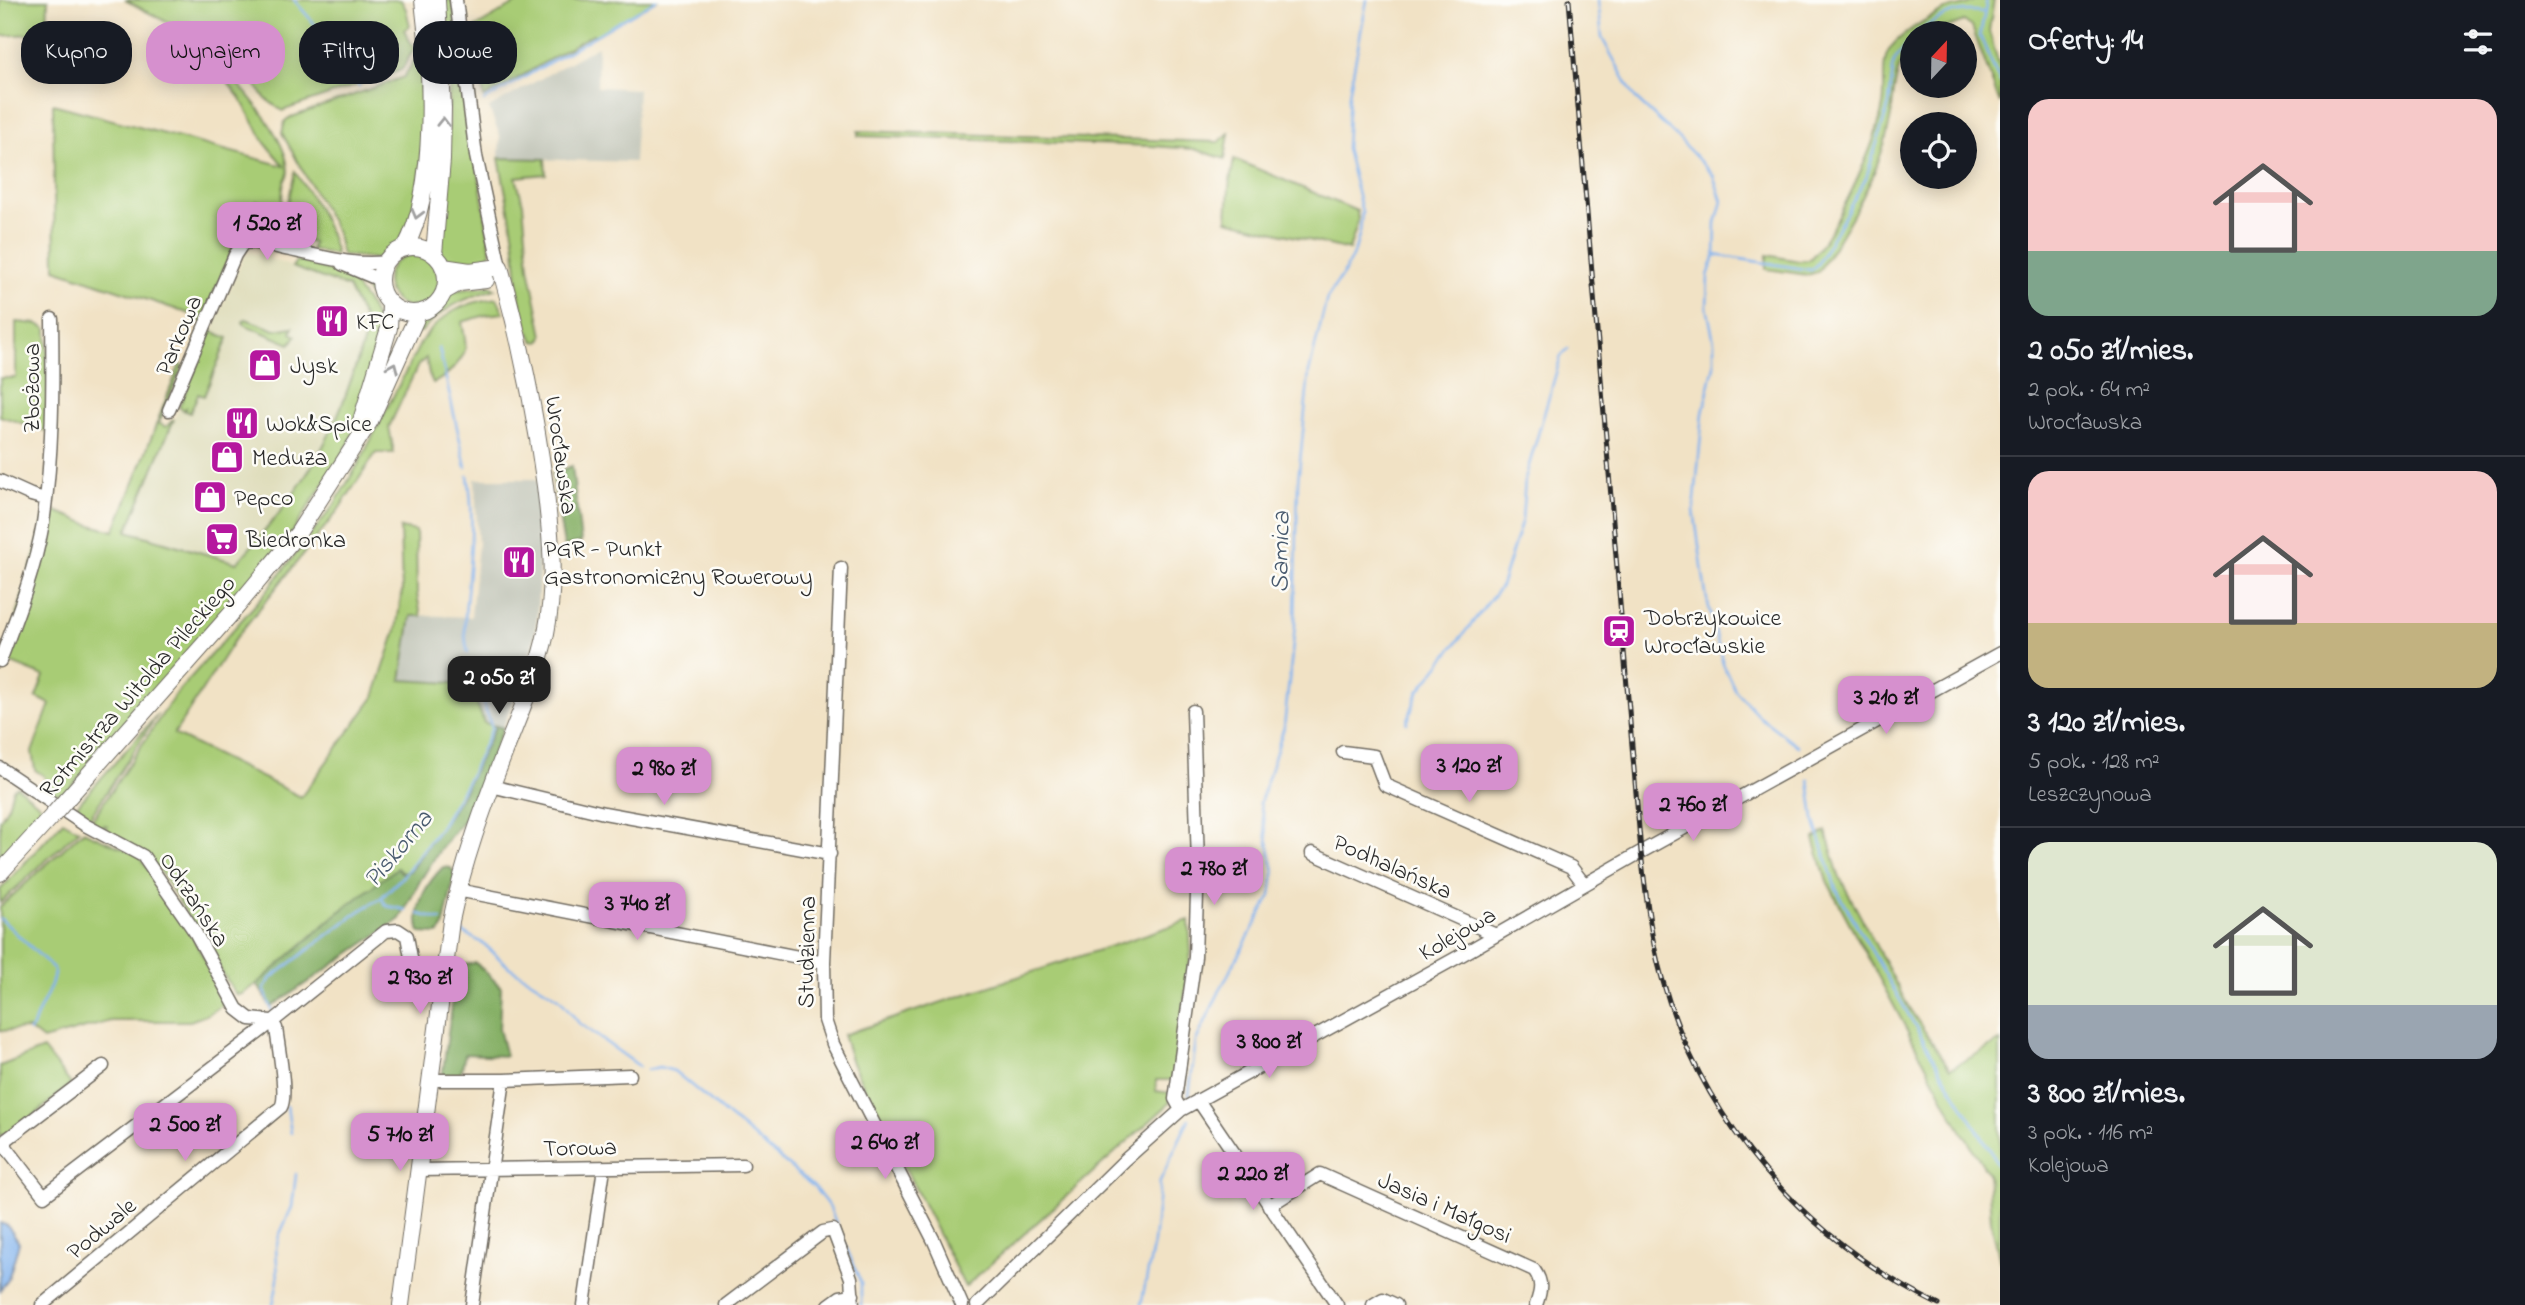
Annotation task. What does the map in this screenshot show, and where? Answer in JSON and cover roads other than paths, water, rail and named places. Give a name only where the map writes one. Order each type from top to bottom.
[{"type":"main road","points":[[405,248],[411,238],[421,198],[427,153],[429,79],[423,0]]},
{"type":"main road","points":[[438,0],[443,108],[438,261],[446,279],[444,291],[434,306],[418,313],[402,312],[390,305],[382,293],[380,280],[386,262],[395,252],[405,248],[420,248],[438,261],[470,271],[501,273]]},
{"type":"main road","points":[[444,291],[459,283],[501,273]]},
{"type":"main road","name":"Wrocławska","points":[[401,1305],[457,890],[491,786],[539,657],[552,595],[549,527],[536,424],[523,351],[501,273]]},
{"type":"main road","name":"Rotmistrza Witolda Pileckiego","points":[[349,455],[389,326],[390,305]]},
{"type":"main road","name":"Rotmistrza Witolda Pileckiego","points":[[0,873],[282,555],[322,500],[370,421],[418,313]]},
{"type":"street","name":"Wrocławska","points":[[456,0],[477,156],[501,273]]},
{"type":"street","name":"Parkowa","points":[[169,410],[235,255],[243,243],[258,243],[329,258]]},
{"type":"street","points":[[329,258],[386,262]]},
{"type":"street","points":[[329,258],[380,280]]},
{"type":"street","name":"Zbożowa","points":[[0,661],[31,574],[43,524],[52,429],[52,319]]},
{"type":"street","points":[[0,481],[45,499]]},
{"type":"street","name":"Studzienna","points":[[841,568],[824,962],[825,1020],[833,1044],[934,1241],[962,1305]]},
{"type":"street","name":"Kolejowa","points":[[977,1305],[1125,1160],[1181,1110],[2000,653]]},
{"type":"street","points":[[1181,1110],[1175,1098],[1195,957],[1198,863],[1193,711]]},
{"type":"street","points":[[1343,752],[1374,756],[1385,785],[1571,867],[1584,884]]},
{"type":"street","name":"Odrzańska","points":[[0,768],[85,825],[143,856],[195,932],[232,1002],[244,1016],[271,1021]]},
{"type":"street","points":[[491,786],[604,813],[830,854]]},
{"type":"street","name":"Podhalańska","points":[[1312,853],[1496,935]]},
{"type":"street","points":[[457,890],[824,962]]},
{"type":"street","points":[[103,1066],[6,1140],[6,1147],[44,1196],[386,931],[398,929],[403,932],[409,945],[417,990],[442,991]]},
{"type":"street","name":"Podwale","points":[[43,1305],[281,1107],[285,1098],[276,1028],[271,1021]]},
{"type":"street","points":[[430,1080],[630,1075]]},
{"type":"street","points":[[472,1305],[504,1080]]},
{"type":"street","points":[[1198,1100],[1337,1305]]},
{"type":"street","name":"Torowa","points":[[419,1170],[743,1166]]},
{"type":"street","points":[[584,1305],[604,1168]]},
{"type":"street","name":"Jasia i Małgosi","points":[[1269,1206],[1320,1174],[1534,1270],[1540,1278],[1541,1290],[1536,1305]]},
{"type":"street","points":[[726,1305],[823,1232],[832,1230],[851,1278],[853,1300],[840,1297],[829,1305]]},
{"type":"street","points":[[1373,1305],[1383,1299],[1396,1305]]},
{"type":"water","points":[[0,1223],[8,1226],[19,1243],[8,1280],[0,1290]]},
{"type":"waterway","name":"Piskorna","points":[[294,0],[337,52],[359,87]]},
{"type":"waterway","points":[[484,101],[656,0]]},
{"type":"waterway","name":"Samica","points":[[1189,1095],[1196,1041],[1271,895],[1274,872],[1260,803],[1284,727],[1295,625],[1298,481],[1309,372],[1327,298],[1345,271],[1360,232],[1362,212],[1346,148],[1349,94],[1367,0]]},
{"type":"waterway","points":[[1598,0],[1602,38],[1635,98],[1713,175],[1722,201],[1716,223],[1715,255],[1708,276],[1707,307],[1714,342],[1714,366],[1703,413],[1694,510],[1706,595],[1723,664],[1735,690],[1761,718],[1798,746]]},
{"type":"waterway","points":[[1987,0],[1980,36],[2000,82]]},
{"type":"waterway","points":[[1934,21],[1963,11],[1983,12]]},
{"type":"waterway","points":[[1715,255],[1811,270],[1818,263],[1866,178],[1889,104],[1894,61],[1900,53]]},
{"type":"waterway","name":"Piskorna","points":[[439,348],[466,467]]},
{"type":"waterway","points":[[1407,723],[1418,692],[1501,586],[1522,520],[1525,479],[1561,356],[1568,349]]},
{"type":"waterway","name":"Piskorna","points":[[468,476],[471,516],[465,635],[468,653]]},
{"type":"waterway","name":"Piskorna","points":[[273,1013],[264,989],[271,978],[358,912],[381,898],[404,875],[439,829],[469,778],[492,728],[470,664]]},
{"type":"waterway","points":[[1809,780],[1814,819],[1836,889],[1944,1076],[1994,1156],[2000,1183]]},
{"type":"waterway","points":[[381,898],[387,906],[406,910]]},
{"type":"waterway","points":[[419,914],[441,920]]},
{"type":"waterway","points":[[1,919],[54,969],[49,990],[29,1031]]},
{"type":"waterway","points":[[458,929],[484,944],[509,967],[559,998],[579,1023],[639,1066]]},
{"type":"waterway","points":[[647,1070],[659,1067],[674,1071],[814,1187],[830,1208],[837,1226]]},
{"type":"waterway","name":"Piskorna","points":[[287,1106],[291,1133]]},
{"type":"waterway","name":"Samica","points":[[1141,1305],[1154,1242],[1160,1181],[1189,1119]]},
{"type":"waterway","name":"Piskorna","points":[[273,1305],[278,1280],[276,1248],[292,1207],[296,1174]]},
{"type":"waterway","points":[[844,1242],[861,1283],[861,1305]]},
{"type":"railway","points":[[1569,0],[1641,852],[1651,931],[1662,978],[1680,1031],[1703,1081],[1732,1128],[1766,1171],[1803,1211],[1845,1247],[1891,1278],[1939,1305]]},
{"type":"place","name":"KFC","points":[[332,321]]},
{"type":"place","name":"Jysk","points":[[265,365]]},
{"type":"place","name":"Wok&Spice","points":[[242,423]]},
{"type":"place","name":"Meduza","points":[[227,457]]},
{"type":"place","name":"Pepco","points":[[210,497]]},
{"type":"place","name":"Biedronka","points":[[222,539]]},
{"type":"place","name":"PGR - Punkt Gastronomiczny Rowerowy","points":[[519,562]]},
{"type":"place","name":"Dobrzykowice Wrocławskie","points":[[1619,631]]}]
